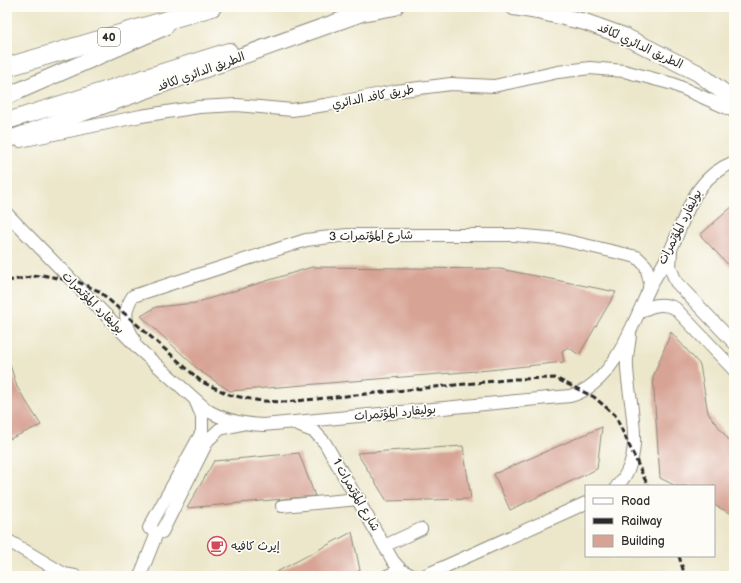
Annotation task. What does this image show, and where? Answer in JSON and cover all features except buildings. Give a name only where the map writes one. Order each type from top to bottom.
[{"type":"highway","name":"40","points":[[7,67],[213,7]]},
{"type":"main road","points":[[7,96],[213,7]]},
{"type":"main road","name":"الطريق الدائري لكافد","points":[[7,140],[362,13],[395,7]]},
{"type":"main road","name":"الطريق الدائري لكافد","points":[[514,7],[585,22],[624,36],[698,73],[734,100]]},
{"type":"main road","points":[[7,122],[317,23],[362,13]]},
{"type":"street","name":"طريق كافد الدائري","points":[[7,144],[141,116],[199,107],[237,104],[292,110],[325,106],[396,91],[451,84],[494,86],[550,73],[590,68],[624,71],[673,84],[734,112]]},
{"type":"street","name":"بوليفارد المؤتمرات","points":[[7,214],[140,350],[193,398],[216,416],[244,424],[263,425],[292,423],[580,394],[602,377],[631,330],[648,291],[660,268],[672,250],[695,194],[711,175],[722,167],[734,162]]},
{"type":"street","name":"شارع المؤتمرات 3","points":[[140,350],[130,333],[126,315],[126,308],[133,296],[270,250],[306,240],[336,235],[515,235],[559,239],[637,257],[646,266],[650,282],[648,291]]},
{"type":"street","points":[[672,250],[670,267],[676,282],[734,343]]},
{"type":"street","points":[[639,313],[647,307],[657,305],[668,305],[675,308],[734,370]]},
{"type":"street","points":[[618,485],[629,470],[634,452],[627,366],[631,330]]},
{"type":"street","points":[[157,533],[149,528],[202,432],[202,416],[193,398]]},
{"type":"street","name":"شارع المؤتمرات 1","points":[[292,423],[306,427],[320,437],[331,451],[393,561],[408,574]]},
{"type":"street","points":[[140,576],[157,533],[162,532],[208,440],[220,429],[244,424]]},
{"type":"street","points":[[282,506],[359,499]]},
{"type":"street","points":[[424,576],[585,503]]},
{"type":"street","points":[[384,546],[421,529]]},
{"type":"street","points":[[7,540],[64,574],[75,576]]},
{"type":"street","points":[[387,576],[408,574]]},
{"type":"railway","points":[[7,281],[42,275],[78,282],[99,291],[202,382],[230,395],[261,401],[286,402],[515,379],[555,378],[594,397],[615,415],[648,485]]},
{"type":"railway","points":[[679,557],[685,576]]},
{"type":"place","name":"إيرث كافيه","points":[[217,546]]}]
